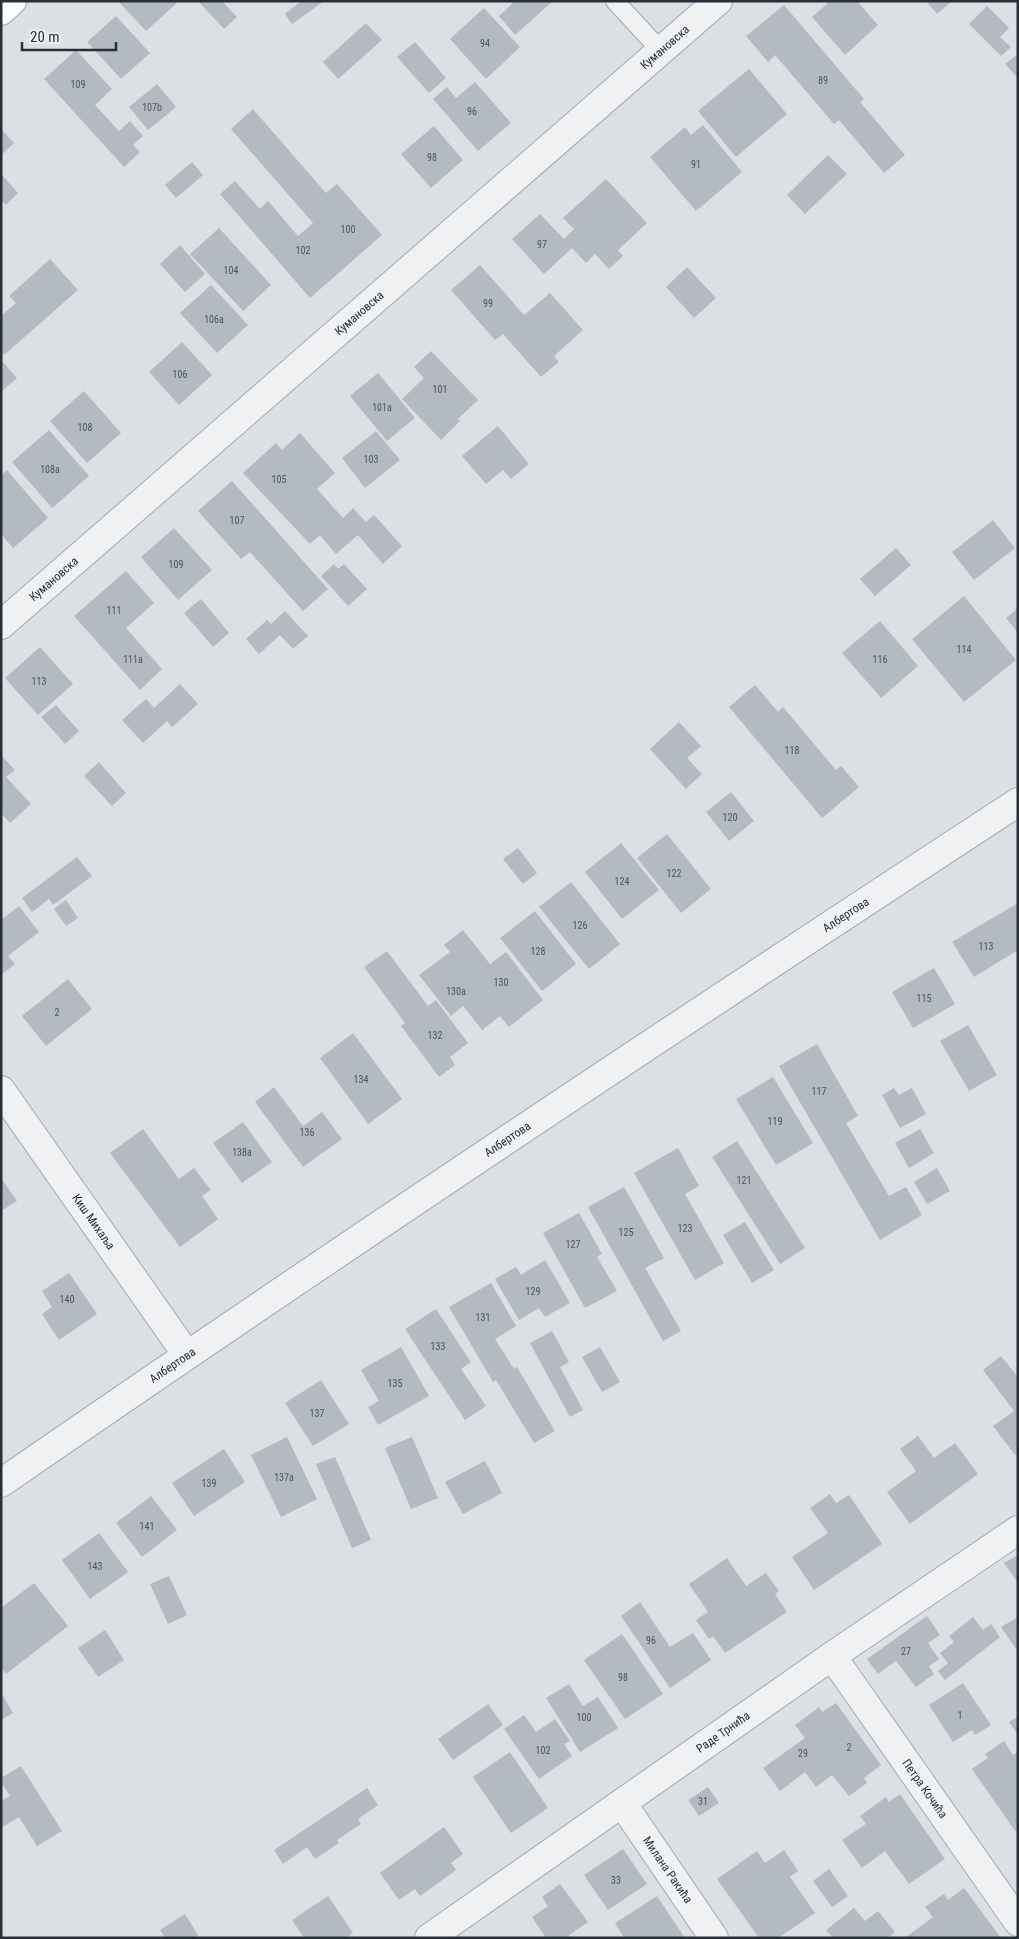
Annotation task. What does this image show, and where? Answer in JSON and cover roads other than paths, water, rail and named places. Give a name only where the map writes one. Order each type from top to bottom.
[{"type":"main road","points":[[1,11],[12,1]]},
{"type":"street","name":"Кумановска","points":[[1,625],[718,1]]},
{"type":"street","name":"Албертова","points":[[1,1483],[187,1355],[796,947],[1018,802]]},
{"type":"street","name":"Киш Михаља","points":[[1,1090],[187,1355]]},
{"type":"street","name":"Раде Трнића","points":[[429,1938],[832,1656],[1018,1530]]},
{"type":"street","name":"Петра Кочића","points":[[832,1656],[1018,1922]]},
{"type":"street","name":"Милана Ракића","points":[[622,1803],[714,1938]]},
{"type":"lane","points":[[615,1],[661,51]]}]
